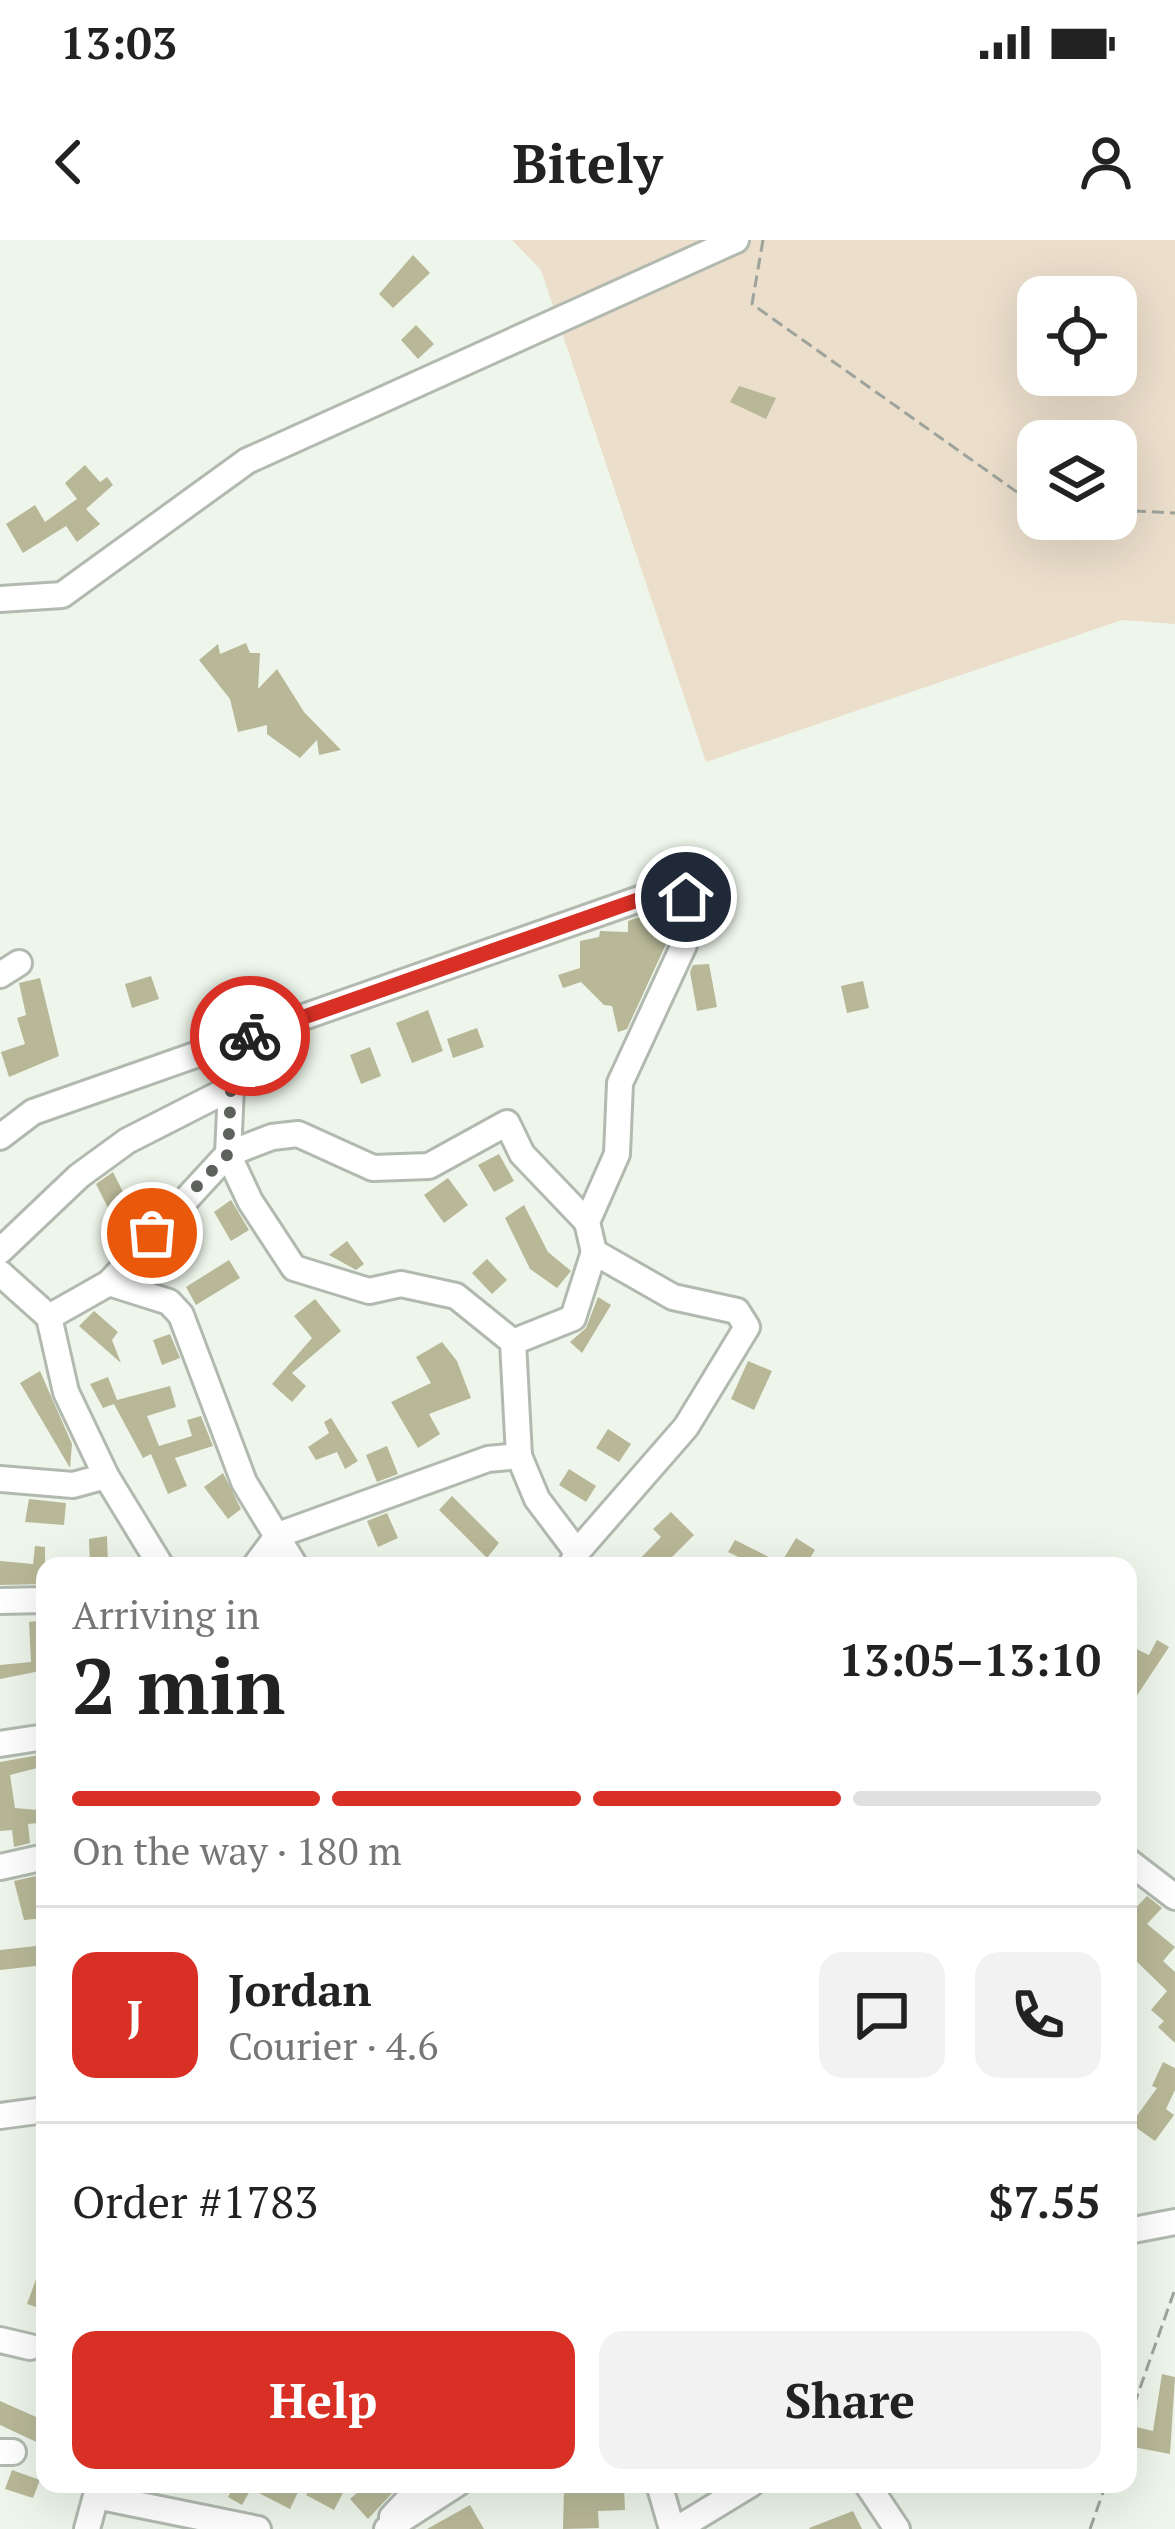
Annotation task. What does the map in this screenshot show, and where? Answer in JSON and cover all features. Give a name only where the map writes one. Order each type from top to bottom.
[{"type":"street","points":[[0,599],[62,596],[248,461],[736,240]]},
{"type":"street","points":[[0,1138],[33,1112],[649,896],[686,897],[684,945],[620,1083],[617,1154],[587,1222]]},
{"type":"street","points":[[219,1047],[231,1088],[228,1154],[250,1202],[294,1268],[369,1291],[401,1284],[456,1296],[513,1342],[519,1456],[573,1557]]},
{"type":"street","points":[[0,1251],[111,1153],[231,1088]]},
{"type":"street","points":[[49,1317],[109,1282],[228,1154],[272,1137],[298,1134],[373,1168],[429,1166],[507,1123],[522,1154],[587,1222],[595,1252],[573,1318],[513,1342]]},
{"type":"street","points":[[576,1557],[686,1427],[747,1327],[737,1311],[673,1297],[595,1252]]},
{"type":"street","points":[[0,1273],[49,1317],[66,1392],[106,1476],[155,1557]]},
{"type":"street","points":[[109,1282],[169,1302],[181,1315],[244,1482],[290,1557]]},
{"type":"street","points":[[262,1557],[278,1535],[488,1459],[519,1456]]},
{"type":"street","points":[[0,1479],[73,1485],[106,1476]]},
{"type":"street","points":[[0,1601],[36,1600]]},
{"type":"street","points":[[0,1744],[36,1738]]},
{"type":"street","points":[[0,1867],[36,1859]]},
{"type":"street","points":[[1137,1868],[1175,1898]]},
{"type":"street","points":[[0,2116],[36,2111]]},
{"type":"street","points":[[1137,2229],[1175,2222]]},
{"type":"street","points":[[0,2340],[30,2347]]},
{"type":"street","points":[[87,2529],[97,2493]]},
{"type":"street","points":[[110,2493],[258,2529]]},
{"type":"street","points":[[384,2529],[415,2493]]},
{"type":"street","points":[[384,2529],[442,2493]]},
{"type":"street","points":[[662,2493],[675,2529],[736,2493]]},
{"type":"street","points":[[873,2493],[897,2529]]},
{"type":"path","points":[[763,240],[752,304],[1017,492]]},
{"type":"path","points":[[1137,511],[1175,513]]},
{"type":"path","points":[[1137,2397],[1175,2289]]},
{"type":"path","points":[[1090,2529],[1103,2493]]},
{"type":"shaded area","points":[[512,240],[1175,240],[1175,624],[1122,620],[706,762],[541,270]]},
{"type":"building","points":[[413,255],[430,273],[393,308],[379,294]]},
{"type":"building","points":[[416,325],[434,344],[418,359],[401,340]]},
{"type":"building","points":[[739,386],[776,398],[766,419],[730,402]]},
{"type":"building","points":[[85,465],[100,482],[107,477],[113,485],[86,509],[100,524],[77,542],[66,526],[23,553],[6,524],[35,505],[45,522],[77,499],[65,483]]},
{"type":"building","points":[[246,643],[250,653],[260,653],[258,689],[277,669],[304,712],[341,750],[319,755],[317,740],[300,758],[267,734],[267,725],[238,732],[230,699],[199,660],[218,644],[220,654]]},
{"type":"building","points":[[669,913],[666,944],[627,1029],[618,1032],[612,1006],[604,1005],[581,982],[563,988],[558,975],[580,968],[580,941],[599,937],[600,931],[628,932],[628,921]]},
{"type":"building","points":[[709,964],[717,1007],[697,1011],[690,972],[693,965]]},
{"type":"building","points":[[151,976],[159,999],[132,1008],[125,984]]},
{"type":"building","points":[[40,978],[59,1056],[9,1077],[1,1052],[25,1044],[17,1018],[26,1015],[19,983]]},
{"type":"building","points":[[863,981],[869,1008],[847,1013],[841,986]]},
{"type":"building","points":[[428,1010],[443,1051],[412,1063],[396,1023]]},
{"type":"building","points":[[477,1028],[484,1047],[453,1058],[447,1039]]},
{"type":"building","points":[[370,1047],[381,1076],[361,1084],[350,1055]]},
{"type":"building","points":[[499,1154],[514,1181],[494,1192],[478,1165]]},
{"type":"building","points":[[113,1172],[126,1198],[108,1208],[96,1184]]},
{"type":"building","points":[[448,1178],[468,1205],[444,1223],[424,1195]]},
{"type":"building","points":[[231,1200],[249,1230],[231,1241],[214,1212]]},
{"type":"building","points":[[524,1205],[548,1252],[571,1271],[557,1288],[530,1269],[505,1218]]},
{"type":"building","points":[[347,1241],[364,1264],[356,1270],[329,1255]]},
{"type":"building","points":[[487,1259],[507,1280],[492,1294],[472,1273]]},
{"type":"building","points":[[229,1260],[240,1278],[196,1305],[186,1287]]},
{"type":"building","points":[[598,1297],[611,1305],[582,1353],[570,1342],[586,1328]]},
{"type":"building","points":[[315,1299],[341,1331],[292,1373],[306,1386],[292,1402],[272,1384],[312,1338],[294,1316]]},
{"type":"building","points":[[94,1311],[118,1332],[112,1340],[121,1363],[79,1326]]},
{"type":"building","points":[[170,1334],[180,1358],[162,1365],[153,1340]]},
{"type":"building","points":[[442,1342],[457,1361],[471,1398],[429,1414],[440,1434],[418,1448],[391,1402],[431,1383],[416,1357]]},
{"type":"building","points":[[748,1361],[772,1371],[754,1410],[731,1399]]},
{"type":"building","points":[[40,1371],[72,1444],[70,1468],[20,1383]]},
{"type":"building","points":[[108,1377],[117,1400],[170,1386],[176,1407],[147,1416],[159,1446],[192,1436],[187,1420],[201,1416],[213,1446],[175,1458],[187,1486],[168,1494],[151,1454],[143,1458],[114,1404],[103,1408],[90,1384]]},
{"type":"building","points":[[331,1418],[358,1461],[345,1469],[337,1452],[316,1460],[308,1447],[329,1433],[324,1422]]},
{"type":"building","points":[[608,1429],[631,1444],[619,1462],[596,1448]]},
{"type":"building","points":[[387,1446],[398,1474],[377,1482],[366,1455]]},
{"type":"building","points":[[569,1469],[596,1486],[586,1502],[559,1485]]},
{"type":"building","points":[[223,1473],[241,1509],[228,1519],[204,1487]]},
{"type":"building","points":[[452,1496],[499,1543],[486,1557],[439,1510]]},
{"type":"building","points":[[29,1499],[66,1503],[64,1525],[25,1522]]},
{"type":"building","points":[[671,1512],[694,1535],[672,1557],[642,1557],[661,1537],[653,1529]]},
{"type":"building","points":[[387,1513],[398,1538],[378,1547],[367,1521]]},
{"type":"building","points":[[107,1536],[108,1557],[90,1557],[89,1539]]},
{"type":"building","points":[[796,1538],[815,1550],[811,1557],[785,1557]]},
{"type":"building","points":[[735,1540],[769,1557],[738,1557],[728,1552]]},
{"type":"building","points":[[35,1546],[45,1547],[45,1557],[36,1557],[36,1584],[0,1585],[0,1561],[33,1564]]},
{"type":"building","points":[[36,1621],[36,1672],[0,1679],[0,1665],[31,1662],[29,1622]]},
{"type":"building","points":[[1157,1640],[1169,1647],[1137,1695],[1137,1649],[1149,1655]]},
{"type":"building","points":[[36,1756],[36,1768],[10,1775],[15,1808],[36,1810],[36,1823],[28,1824],[30,1843],[14,1847],[12,1830],[0,1831],[0,1762]]},
{"type":"building","points":[[36,1876],[36,1919],[24,1920],[14,1881]]},
{"type":"building","points":[[1147,1896],[1162,1908],[1147,1924],[1175,1947],[1163,1961],[1175,1972],[1175,2043],[1158,2027],[1164,2021],[1151,2010],[1167,1991],[1137,1962],[1137,1907]]},
{"type":"building","points":[[36,1946],[36,1966],[0,1970],[0,1950]]},
{"type":"building","points":[[1163,2062],[1175,2068],[1175,2090],[1166,2109],[1174,2115],[1155,2141],[1137,2128],[1137,2116],[1157,2088],[1152,2086]]},
{"type":"building","points":[[36,2279],[36,2307],[27,2304]]},
{"type":"building","points":[[1162,2374],[1175,2377],[1170,2454],[1137,2448],[1137,2427],[1153,2431]]},
{"type":"building","points":[[0,2401],[36,2417],[36,2442],[0,2425]]},
{"type":"building","points":[[12,2470],[36,2479],[33,2498],[5,2489]]},
{"type":"building","points":[[230,2493],[249,2493],[242,2505],[228,2497]]},
{"type":"building","points":[[259,2493],[298,2493],[290,2509]]},
{"type":"building","points":[[307,2493],[343,2493],[334,2510]]},
{"type":"building","points":[[357,2493],[392,2493],[368,2519],[350,2499]]},
{"type":"building","points":[[564,2493],[624,2493],[625,2510],[598,2511],[599,2528],[563,2529]]},
{"type":"building","points":[[470,2505],[484,2529],[427,2529]]},
{"type":"building","points":[[853,2511],[862,2529],[809,2528]]},
{"type":"way so far","points":[[152,1233],[228,1154],[231,1088],[219,1047],[250,1036]]},
{"type":"route","points":[[250,1036],[649,896],[686,897]]}]
